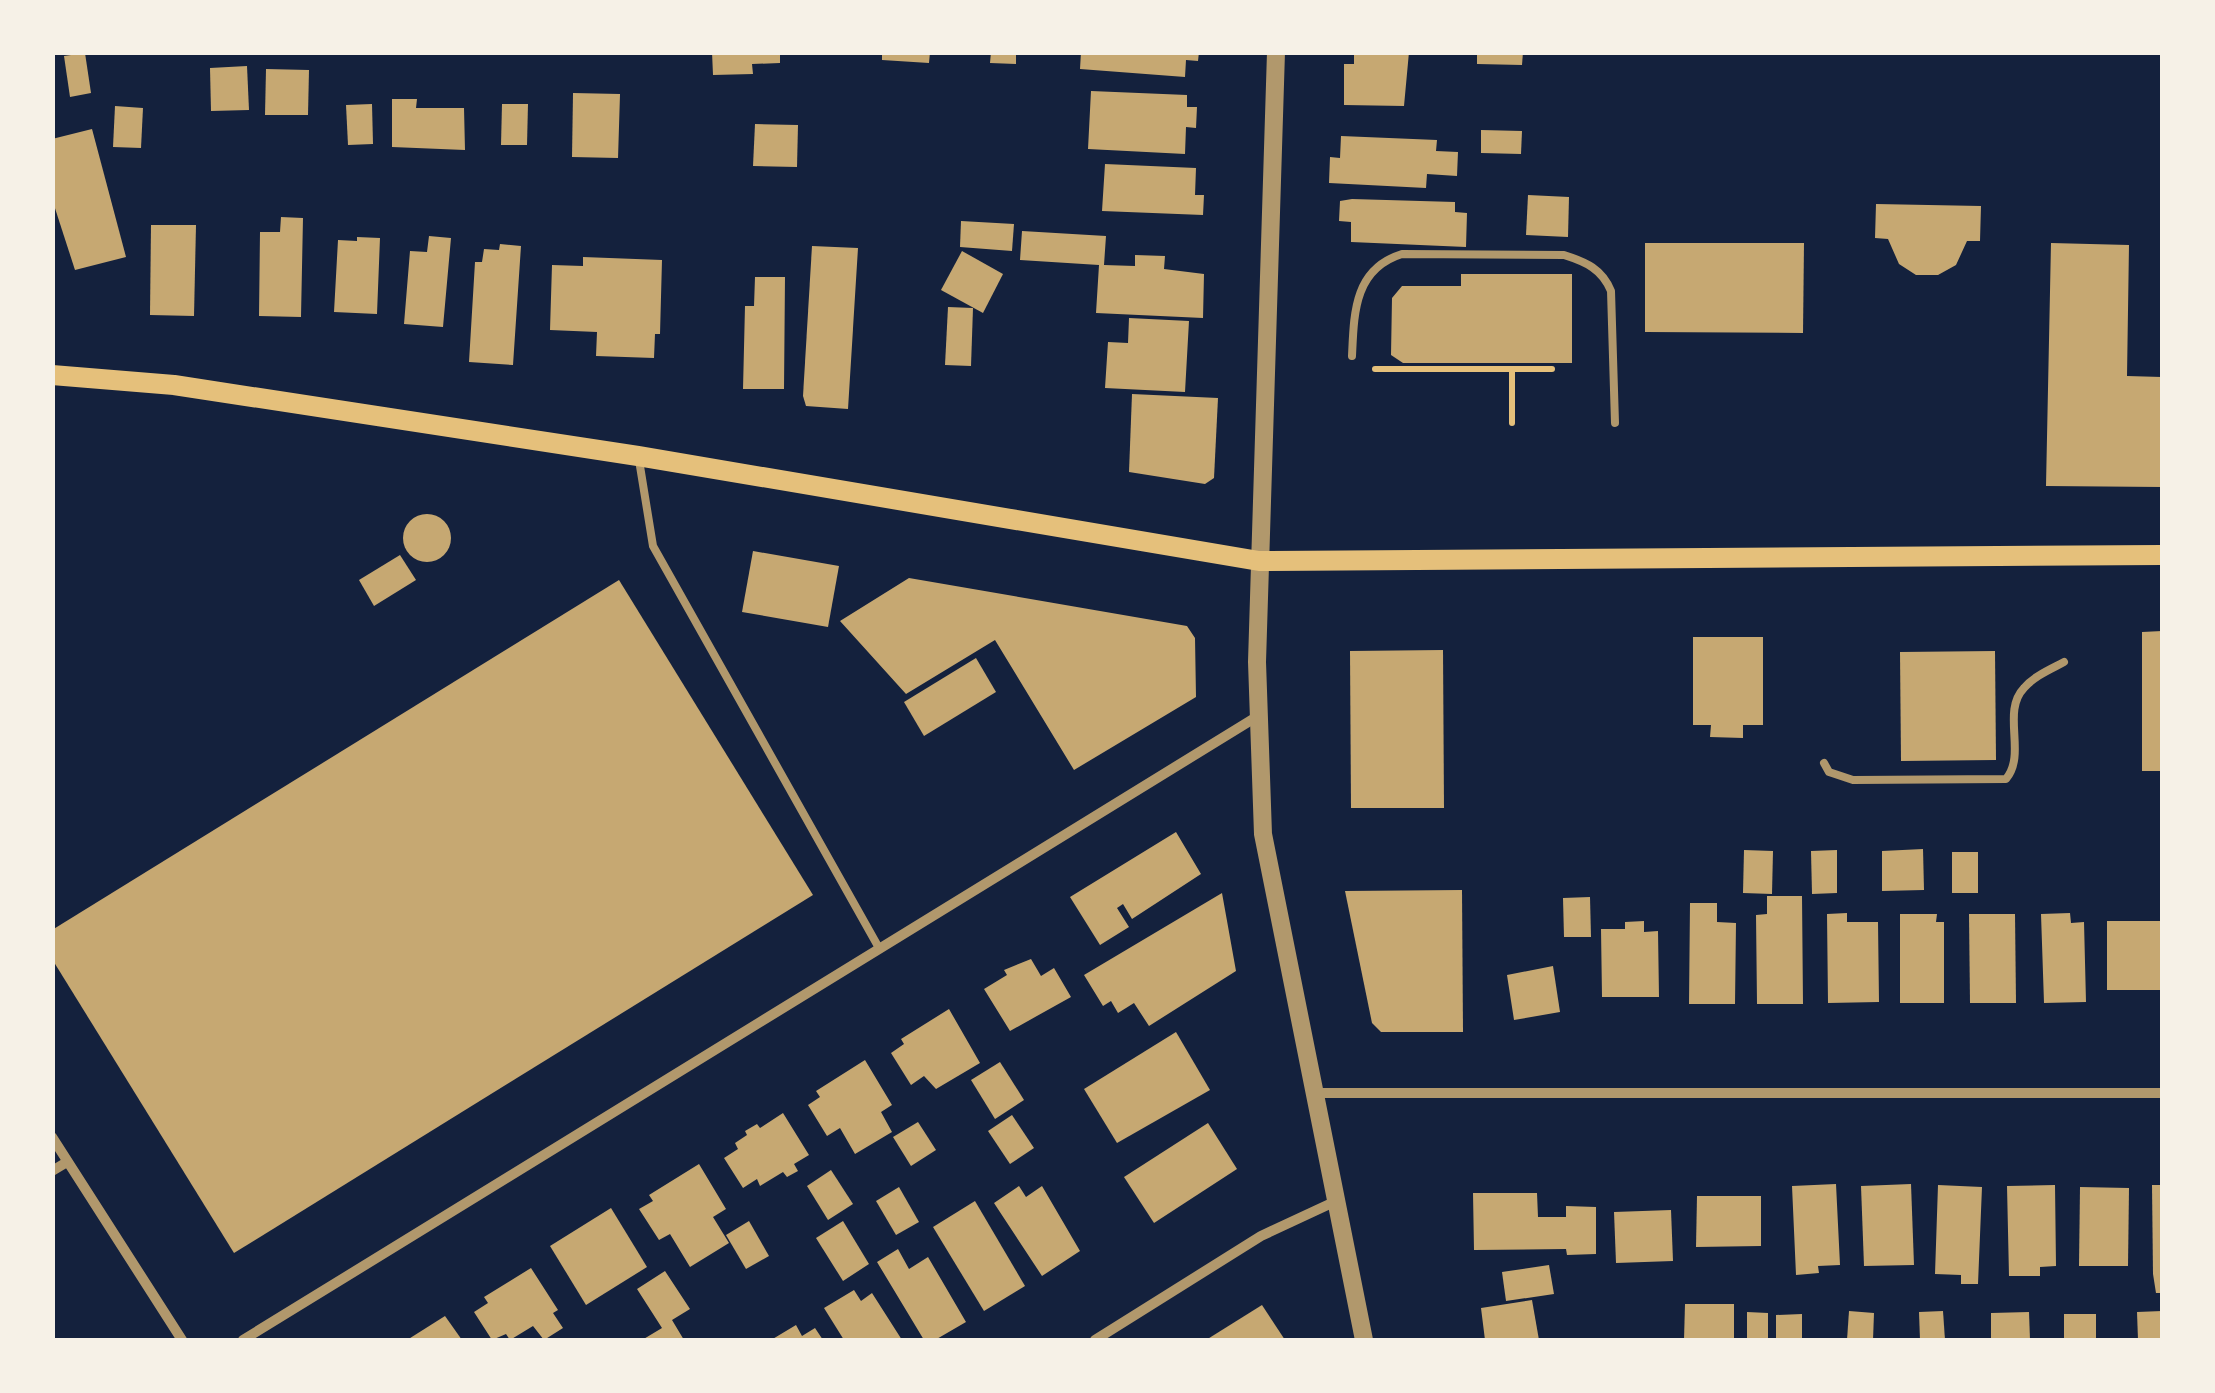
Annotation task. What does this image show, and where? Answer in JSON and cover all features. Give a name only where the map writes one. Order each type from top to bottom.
[{"type":"main road","points":[[52,375],[174,385],[638,456],[1259,561],[2162,556]]},
{"type":"street","points":[[1276,52],[1259,561],[1258,716],[1263,834],[1364,1340]]},
{"type":"street","points":[[243,1340],[1258,716]]},
{"type":"street","points":[[1313,1094],[2162,1092]]},
{"type":"street","points":[[52,1137],[182,1340]]},
{"type":"street","points":[[52,1171],[67,1162]]},
{"type":"street","points":[[1095,1340],[1261,1236],[1334,1202]]},
{"type":"lane","points":[[1352,356],[1361,288],[1386,259],[1402,254],[1564,255],[1587,262],[1606,280],[1611,291],[1615,423]]},
{"type":"lane","points":[[638,456],[653,546],[879,948]]},
{"type":"lane","points":[[1824,763],[1829,772],[1853,780],[2006,779],[2014,762],[2017,698],[2031,681],[2064,662]]},
{"type":"path","points":[[1374,369],[1552,369]]},
{"type":"path","points":[[1512,369],[1512,422]]},
{"type":"building","points":[[712,52],[780,52],[780,63],[752,64],[753,74],[713,75]]},
{"type":"building","points":[[882,52],[930,52],[929,63],[882,60]]},
{"type":"building","points":[[991,52],[1016,52],[1016,64],[990,63]]},
{"type":"building","points":[[1081,52],[1199,52],[1198,61],[1186,60],[1185,77],[1080,69]]},
{"type":"building","points":[[1354,52],[1409,52],[1404,106],[1344,105],[1344,64],[1354,64]]},
{"type":"building","points":[[1477,52],[1523,52],[1522,65],[1477,64]]},
{"type":"building","points":[[85,53],[91,93],[70,97],[64,56]]},
{"type":"building","points":[[247,66],[249,110],[211,111],[210,68]]},
{"type":"building","points":[[266,69],[309,70],[308,115],[265,115]]},
{"type":"building","points":[[1091,91],[1187,95],[1187,107],[1197,107],[1196,128],[1186,127],[1185,154],[1088,149]]},
{"type":"building","points":[[573,93],[620,94],[618,158],[572,157]]},
{"type":"building","points":[[392,99],[417,99],[416,108],[464,108],[465,150],[392,147]]},
{"type":"building","points":[[372,104],[373,144],[348,145],[346,105]]},
{"type":"building","points":[[502,104],[528,104],[527,145],[501,145]]},
{"type":"building","points":[[115,106],[143,108],[141,148],[113,147]]},
{"type":"building","points":[[755,124],[798,125],[797,167],[753,166]]},
{"type":"building","points":[[92,129],[126,257],[75,270],[52,199],[52,139]]},
{"type":"building","points":[[1481,130],[1522,131],[1521,154],[1481,153]]},
{"type":"building","points":[[1341,136],[1437,140],[1436,151],[1458,152],[1457,176],[1427,174],[1426,188],[1329,183],[1330,157],[1340,158]]},
{"type":"building","points":[[1105,164],[1196,168],[1195,195],[1204,195],[1203,215],[1102,211]]},
{"type":"building","points":[[1528,195],[1569,197],[1568,237],[1526,235]]},
{"type":"building","points":[[1340,201],[1455,202],[1455,212],[1467,213],[1466,247],[1351,242],[1351,222],[1339,221]]},
{"type":"building","points":[[1876,204],[1981,206],[1980,241],[1967,241],[1956,265],[1938,275],[1916,275],[1899,264],[1888,239],[1875,238]]},
{"type":"building","points":[[281,217],[303,218],[301,317],[259,316],[260,232],[280,232]]},
{"type":"building","points":[[961,221],[1014,224],[1012,251],[960,247]]},
{"type":"building","points":[[151,225],[196,225],[194,316],[150,315]]},
{"type":"building","points":[[1022,231],[1106,236],[1104,265],[1135,266],[1135,255],[1165,256],[1164,269],[1204,274],[1203,318],[1096,313],[1099,265],[1020,260]]},
{"type":"building","points":[[429,236],[451,238],[443,327],[404,324],[410,251],[427,252]]},
{"type":"building","points":[[357,237],[380,238],[377,314],[334,312],[338,240],[357,241]]},
{"type":"building","points":[[1645,243],[1804,243],[1803,333],[1645,332]]},
{"type":"building","points":[[2051,243],[2129,245],[2127,376],[2162,377],[2162,487],[2046,486]]},
{"type":"building","points":[[500,244],[521,246],[513,365],[469,362],[475,262],[482,262],[484,249],[499,250]]},
{"type":"building","points":[[812,246],[858,248],[848,409],[806,406],[803,396]]},
{"type":"building","points":[[962,251],[1003,274],[983,313],[941,290]]},
{"type":"building","points":[[583,257],[662,260],[660,334],[655,334],[654,358],[596,356],[597,332],[550,330],[552,265],[583,266]]},
{"type":"building","points":[[1461,274],[1572,274],[1572,363],[1403,363],[1391,355],[1392,298],[1402,286],[1461,286]]},
{"type":"building","points":[[755,277],[785,277],[784,389],[743,389],[745,306],[754,306]]},
{"type":"building","points":[[948,307],[973,308],[971,366],[945,365]]},
{"type":"building","points":[[1129,318],[1189,321],[1185,392],[1105,388],[1108,342],[1128,343]]},
{"type":"building","points":[[1132,394],[1218,398],[1214,478],[1205,484],[1129,472]]},
{"type":"building","points":[[427,514],[444,521],[451,538],[444,555],[427,562],[410,555],[403,538],[410,521]]},
{"type":"building","points":[[753,551],[839,566],[828,627],[742,612]]},
{"type":"building","points":[[400,555],[416,580],[374,606],[359,580]]},
{"type":"building","points":[[909,578],[1187,626],[1195,638],[1196,697],[1074,770],[995,640],[906,694],[840,621]]},
{"type":"building","points":[[619,580],[813,895],[234,1253],[52,959],[52,930]]},
{"type":"building","points":[[2162,631],[2162,771],[2142,771],[2142,632]]},
{"type":"building","points":[[1693,637],[1763,637],[1763,725],[1743,725],[1743,738],[1710,737],[1711,725],[1693,725]]},
{"type":"building","points":[[1443,650],[1444,808],[1351,808],[1350,651]]},
{"type":"building","points":[[1995,651],[1996,760],[1901,761],[1900,652]]},
{"type":"building","points":[[976,658],[996,692],[924,736],[904,702]]},
{"type":"building","points":[[1176,832],[1201,874],[1132,919],[1123,904],[1117,908],[1129,927],[1100,945],[1070,897]]},
{"type":"building","points":[[1923,849],[1924,890],[1882,891],[1882,851]]},
{"type":"building","points":[[1744,850],[1773,851],[1772,894],[1743,893]]},
{"type":"building","points":[[1837,850],[1837,893],[1812,894],[1811,851]]},
{"type":"building","points":[[1952,852],[1978,852],[1978,893],[1952,893]]},
{"type":"building","points":[[1462,890],[1463,1032],[1381,1032],[1372,1023],[1345,891]]},
{"type":"building","points":[[1222,893],[1236,971],[1149,1026],[1134,1003],[1118,1013],[1111,1001],[1103,1006],[1084,975]]},
{"type":"building","points":[[1767,896],[1802,896],[1803,1004],[1757,1004],[1756,915],[1767,914]]},
{"type":"building","points":[[1590,897],[1591,937],[1564,937],[1563,898]]},
{"type":"building","points":[[1690,903],[1717,903],[1717,922],[1736,923],[1735,1004],[1689,1004]]},
{"type":"building","points":[[1847,913],[1847,922],[1878,922],[1879,1002],[1828,1003],[1827,914]]},
{"type":"building","points":[[2070,913],[2071,923],[2084,922],[2086,1002],[2044,1003],[2041,914]]},
{"type":"building","points":[[1900,914],[1937,914],[1936,922],[1944,922],[1944,1003],[1900,1003]]},
{"type":"building","points":[[1969,914],[2015,914],[2016,1003],[1970,1003]]},
{"type":"building","points":[[1644,921],[1644,932],[1658,931],[1659,997],[1602,997],[1601,929],[1625,929],[1625,922]]},
{"type":"building","points":[[2107,921],[2160,921],[2160,990],[2107,990]]},
{"type":"building","points":[[1031,959],[1041,976],[1054,968],[1071,997],[1010,1031],[984,989],[1007,975],[1004,970]]},
{"type":"building","points":[[1553,966],[1560,1012],[1514,1020],[1507,975]]},
{"type":"building","points":[[949,1009],[980,1063],[936,1089],[924,1076],[911,1085],[891,1053],[904,1044],[901,1039]]},
{"type":"building","points":[[1176,1032],[1210,1090],[1117,1143],[1084,1089]]},
{"type":"building","points":[[865,1060],[892,1105],[881,1112],[892,1132],[855,1154],[840,1128],[827,1136],[808,1105],[820,1097],[816,1091]]},
{"type":"building","points":[[1000,1062],[1024,1100],[995,1119],[971,1080]]},
{"type":"building","points":[[783,1113],[809,1155],[794,1164],[798,1171],[787,1177],[783,1172],[760,1186],[757,1179],[743,1188],[724,1158],[738,1149],[735,1143],[747,1135],[745,1131],[757,1124],[760,1128]]},
{"type":"building","points":[[1012,1115],[1034,1148],[1010,1164],[988,1131]]},
{"type":"building","points":[[918,1122],[936,1150],[911,1166],[893,1137]]},
{"type":"building","points":[[1208,1123],[1237,1169],[1154,1223],[1124,1177]]},
{"type":"building","points":[[699,1164],[726,1209],[713,1217],[729,1243],[690,1267],[670,1234],[659,1240],[639,1209],[653,1201],[649,1195]]},
{"type":"building","points":[[831,1170],[853,1204],[828,1220],[807,1186]]},
{"type":"building","points":[[1836,1184],[1840,1265],[1818,1266],[1819,1273],[1796,1275],[1792,1186]]},
{"type":"building","points":[[1911,1184],[1914,1265],[1864,1266],[1861,1186]]},
{"type":"building","points":[[1938,1185],[1982,1187],[1978,1284],[1961,1284],[1961,1275],[1935,1274]]},
{"type":"building","points":[[2055,1185],[2056,1266],[2040,1267],[2040,1276],[2009,1276],[2007,1186]]},
{"type":"building","points":[[2152,1185],[2162,1185],[2162,1293],[2156,1293],[2153,1274]]},
{"type":"building","points":[[1019,1186],[1026,1197],[1042,1186],[1080,1251],[1042,1276],[994,1203]]},
{"type":"building","points":[[899,1187],[919,1222],[896,1235],[876,1201]]},
{"type":"building","points":[[2080,1187],[2129,1188],[2128,1266],[2079,1266]]},
{"type":"building","points":[[1473,1193],[1537,1193],[1538,1217],[1566,1217],[1566,1206],[1596,1207],[1596,1254],[1567,1255],[1566,1249],[1474,1250]]},
{"type":"building","points":[[1697,1196],[1761,1196],[1761,1246],[1696,1247]]},
{"type":"building","points":[[975,1201],[1025,1286],[984,1311],[933,1227]]},
{"type":"building","points":[[611,1208],[647,1267],[586,1305],[550,1246]]},
{"type":"building","points":[[1671,1210],[1673,1261],[1616,1263],[1614,1212]]},
{"type":"building","points":[[749,1221],[769,1256],[746,1269],[726,1235]]},
{"type":"building","points":[[843,1221],[869,1264],[843,1281],[816,1238]]},
{"type":"building","points":[[898,1249],[909,1269],[928,1257],[966,1322],[935,1340],[924,1340],[877,1262]]},
{"type":"building","points":[[1549,1265],[1554,1294],[1506,1301],[1502,1272]]},
{"type":"building","points":[[531,1268],[558,1310],[553,1313],[563,1328],[544,1340],[533,1326],[510,1340],[506,1334],[492,1340],[474,1312],[488,1303],[484,1297]]},
{"type":"building","points":[[665,1271],[690,1309],[672,1320],[684,1340],[642,1340],[662,1328],[637,1289]]},
{"type":"building","points":[[854,1290],[861,1301],[872,1293],[902,1340],[844,1340],[824,1308]]},
{"type":"building","points":[[1532,1300],[1539,1340],[1485,1340],[1481,1308]]},
{"type":"building","points":[[1685,1304],[1734,1304],[1734,1340],[1684,1340]]},
{"type":"building","points":[[1262,1305],[1285,1340],[1206,1340]]},
{"type":"building","points":[[1849,1311],[1874,1313],[1873,1340],[1847,1340]]},
{"type":"building","points":[[1943,1311],[1945,1340],[1920,1340],[1919,1312]]},
{"type":"building","points":[[2162,1311],[2162,1340],[2138,1340],[2137,1312]]},
{"type":"building","points":[[1747,1312],[1768,1313],[1768,1340],[1747,1340]]},
{"type":"building","points":[[2029,1312],[2030,1340],[1991,1340],[1991,1313]]},
{"type":"building","points":[[1802,1314],[1802,1340],[1776,1340],[1776,1315]]},
{"type":"building","points":[[2064,1314],[2096,1314],[2096,1340],[2064,1340]]},
{"type":"building","points":[[445,1316],[462,1340],[407,1340]]},
{"type":"building","points":[[796,1325],[802,1336],[815,1328],[823,1340],[771,1340]]}]
